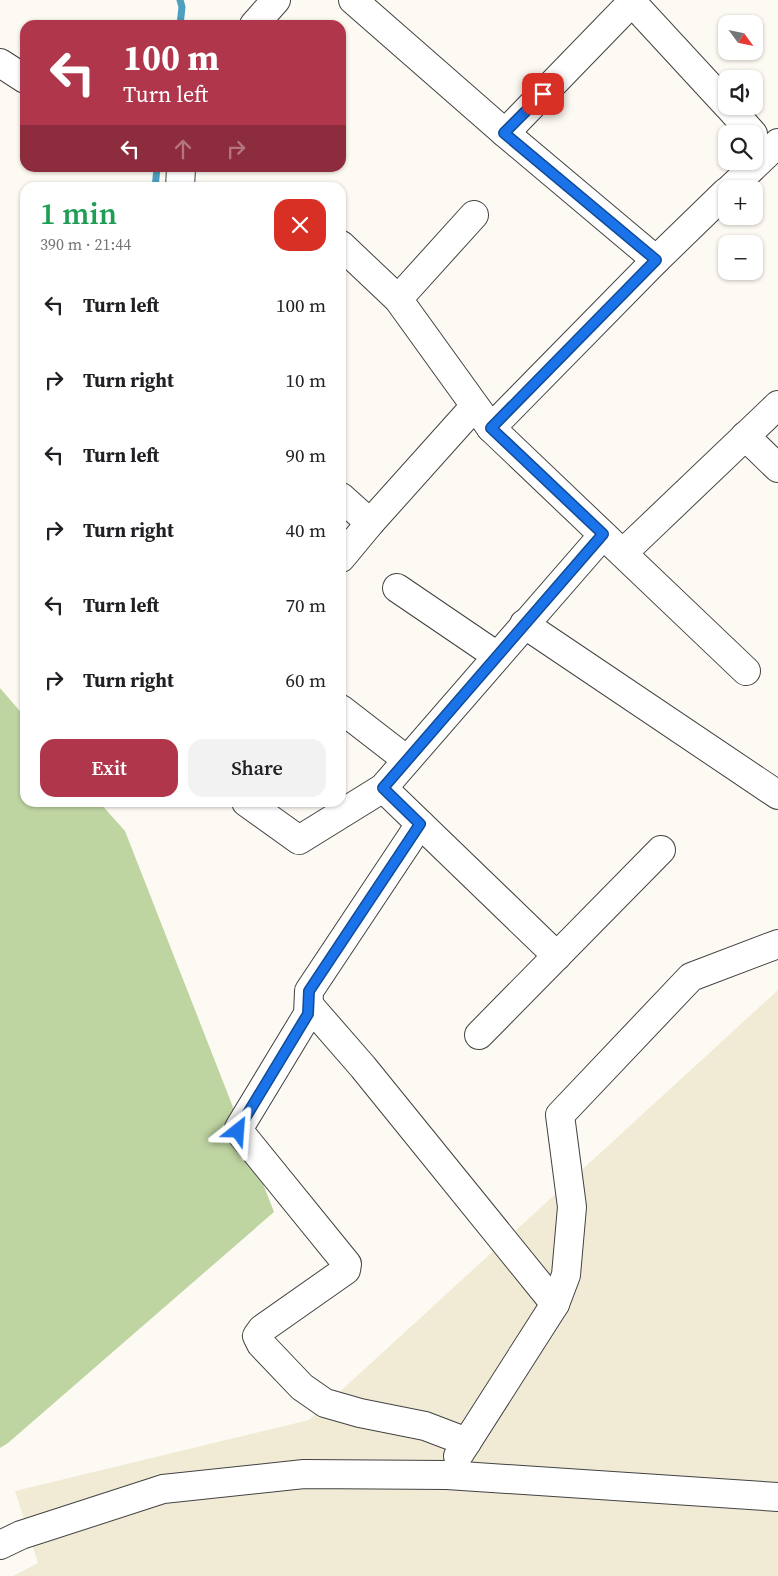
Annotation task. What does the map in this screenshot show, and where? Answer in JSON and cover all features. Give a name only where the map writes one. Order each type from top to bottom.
[{"type":"street","points":[[258,20],[276,0]]},
{"type":"street","points":[[353,0],[504,133],[656,260]]},
{"type":"street","points":[[504,133],[631,1],[718,95]]},
{"type":"street","points":[[0,63],[20,76]]},
{"type":"street","points":[[737,115],[766,145],[737,180]]},
{"type":"street","points":[[491,428],[718,200]]},
{"type":"street","points":[[398,299],[474,215]]},
{"type":"street","points":[[346,251],[398,299],[474,407],[491,428],[746,671]]},
{"type":"street","points":[[623,553],[778,406]]},
{"type":"street","points":[[346,552],[474,407]]},
{"type":"street","points":[[745,436],[778,468]]},
{"type":"street","points":[[346,501],[370,523]]},
{"type":"street","points":[[253,807],[299,840],[383,788],[603,534]]},
{"type":"street","points":[[397,588],[497,656]]},
{"type":"street","points":[[524,624],[778,795]]},
{"type":"street","points":[[346,713],[407,760]]},
{"type":"street","points":[[383,788],[556,956]]},
{"type":"street","points":[[420,824],[309,991],[308,1014],[238,1131],[347,1264],[346,1270],[262,1329],[258,1336],[261,1344],[302,1386],[325,1403],[360,1413],[425,1426],[466,1442]]},
{"type":"street","points":[[479,1035],[661,850]]},
{"type":"street","points":[[447,1475],[466,1442],[555,1304],[566,1275],[572,1207],[560,1115],[691,977],[778,944]]},
{"type":"street","points":[[309,1006],[363,1067],[555,1304]]},
{"type":"street","points":[[0,1545],[20,1535],[163,1489],[304,1474],[447,1475],[778,1497]]},
{"type":"shaded area","points":[[778,990],[778,1576],[13,1576],[38,1563],[15,1491],[309,1420]]},
{"type":"green space","points":[[0,688],[20,711],[20,807],[104,807],[125,831],[274,1212],[0,1448]]},
{"type":"waterway","points":[[180,0],[182,7],[181,20]]},
{"type":"waterway","points":[[156,182],[157,172]]},
{"type":"route","points":[[238,1131],[308,1014],[309,991],[420,824],[383,788],[603,534],[491,428],[656,260],[504,133],[543,94]]}]
